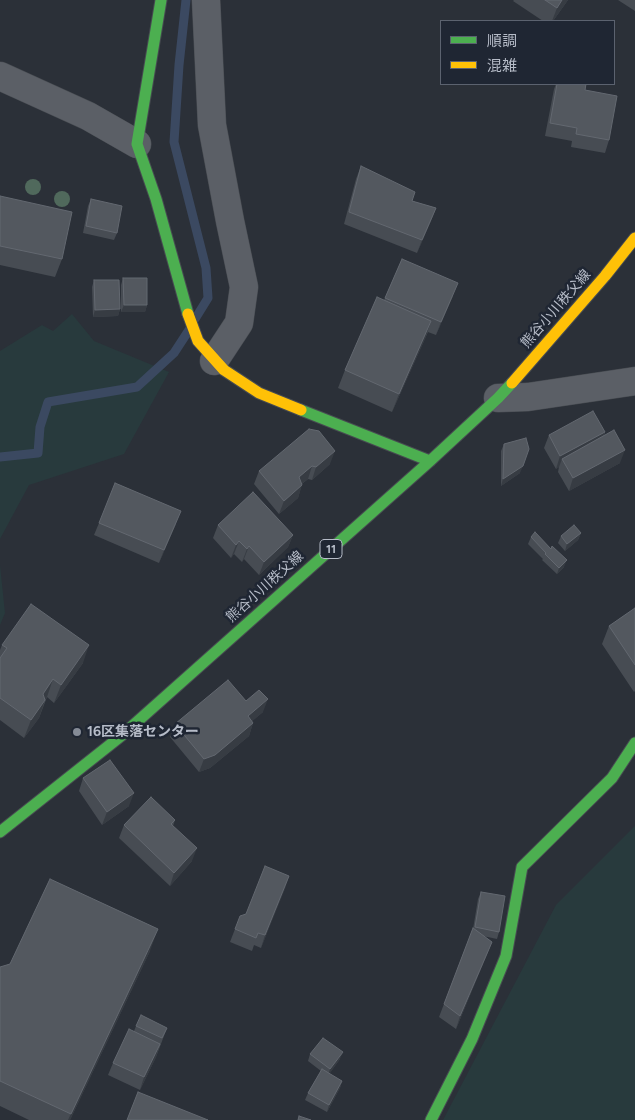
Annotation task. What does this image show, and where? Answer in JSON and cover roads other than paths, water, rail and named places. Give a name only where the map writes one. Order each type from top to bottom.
[{"type":"street","points":[[161,0],[138,144],[156,199],[193,330],[198,341],[224,370],[269,398],[430,461]]},
{"type":"street","points":[[206,0],[212,125],[244,287],[239,323],[214,361]]},
{"type":"street","points":[[0,76],[88,116],[138,144]]},
{"type":"street","name":"熊谷小川秩父線","points":[[0,832],[121,736],[430,461],[498,398],[605,276],[635,238]]},
{"type":"street","points":[[498,398],[528,397],[635,381]]},
{"type":"street","points":[[431,1120],[472,1039],[506,956],[522,868],[612,778],[635,742]]},
{"type":"waterway","points":[[186,0],[179,65],[174,142],[206,268],[208,298],[195,319]]},
{"type":"waterway","points":[[0,457],[38,453],[40,427],[48,402],[137,387],[174,353],[189,330]]},
{"type":"place","name":"16区集落センター","points":[[77,732]]}]
